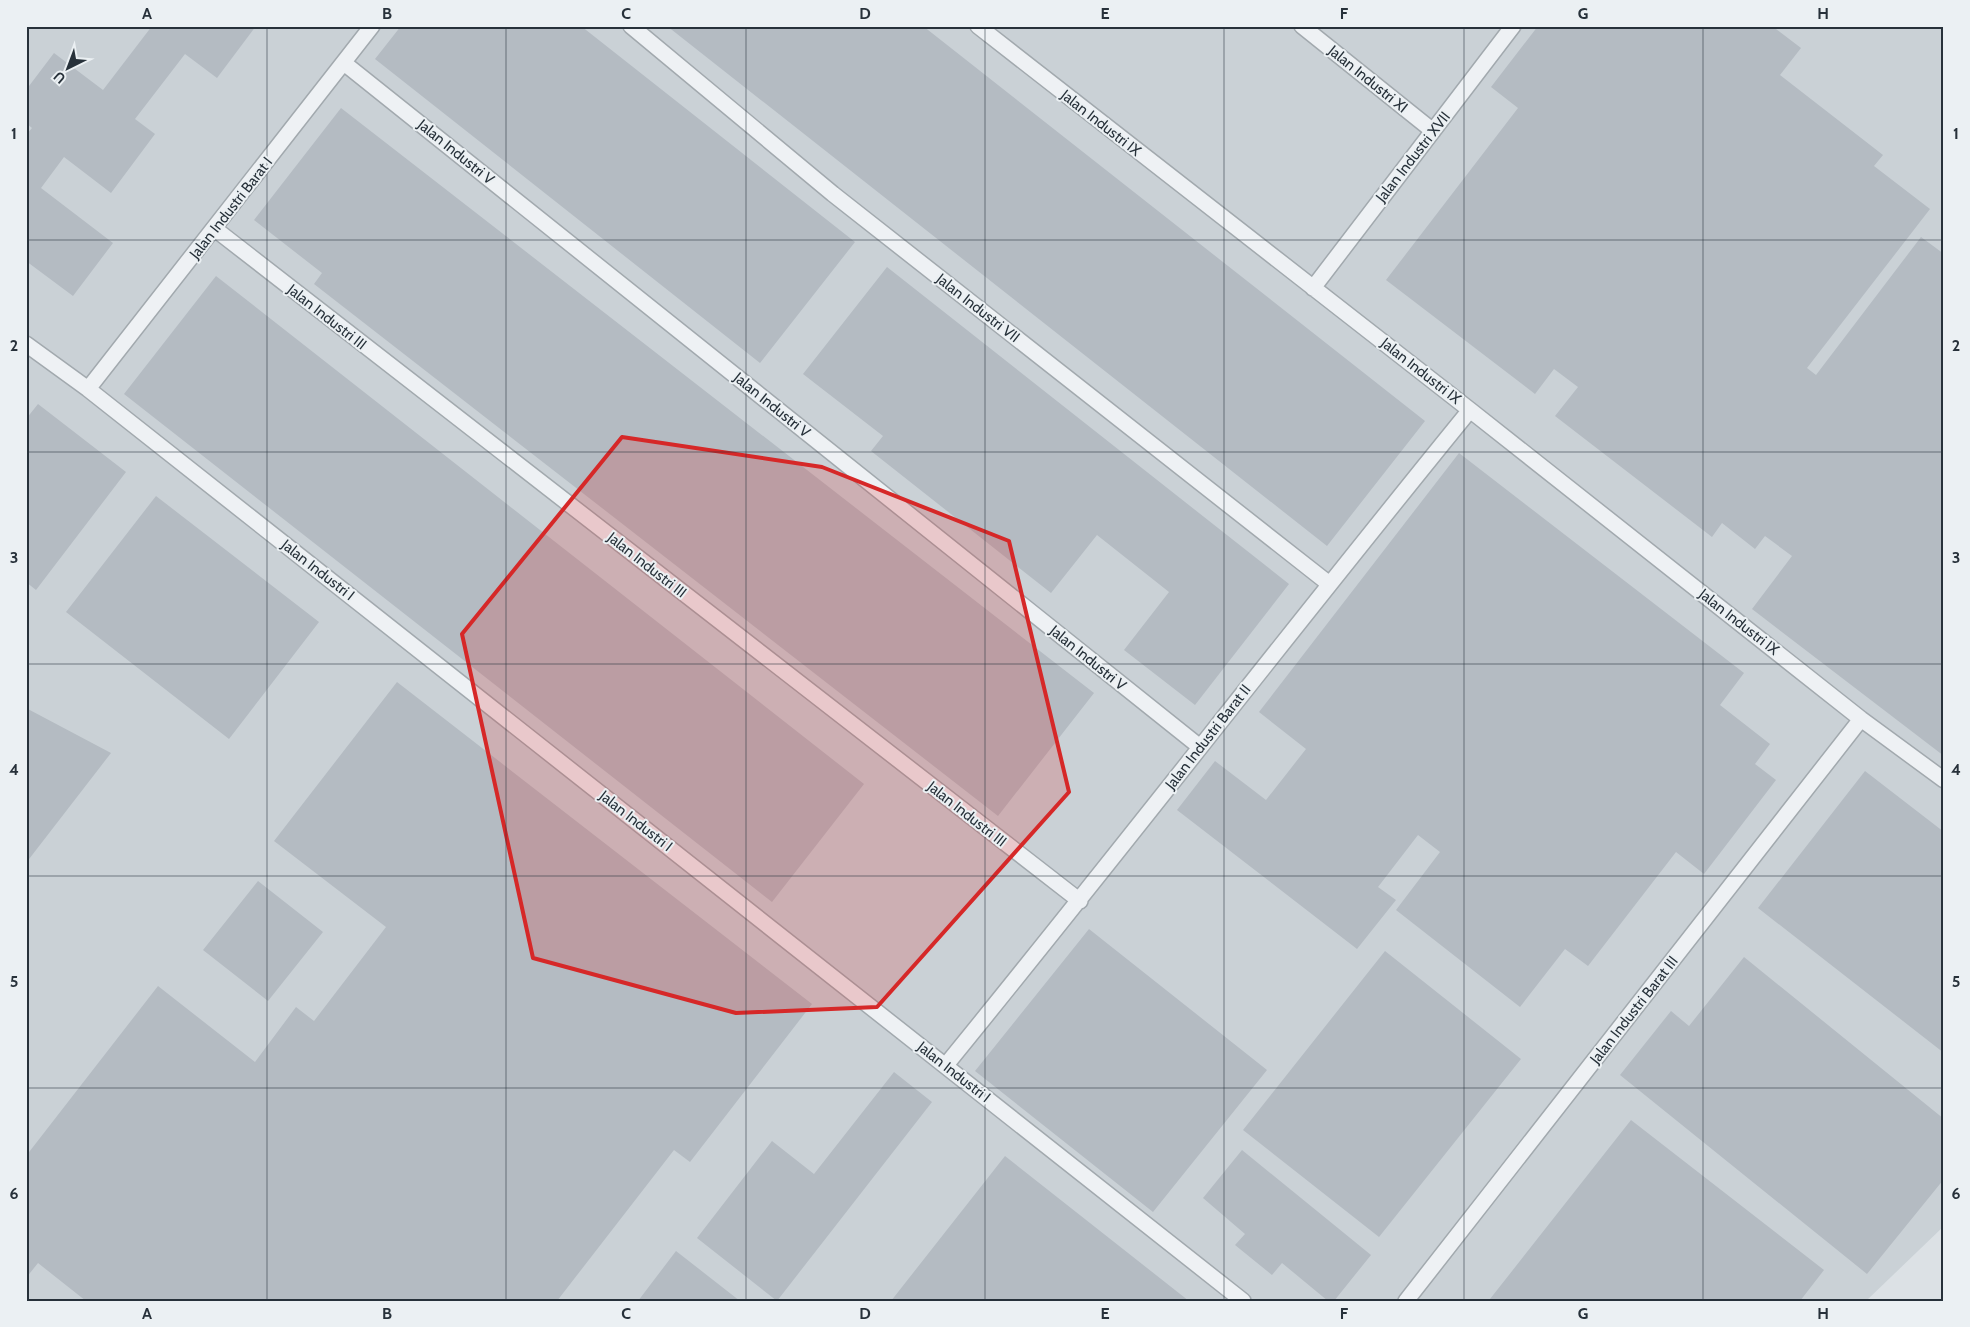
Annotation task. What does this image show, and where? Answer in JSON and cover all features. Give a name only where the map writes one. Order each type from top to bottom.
[{"type":"lane","name":"Jalan Industri Barat I","points":[[88,388],[215,230],[372,26]]},
{"type":"lane","name":"Jalan Industri VII","points":[[631,26],[833,194],[1328,584]]},
{"type":"lane","name":"Jalan Industri IX","points":[[978,26],[1862,719],[1944,780]]},
{"type":"lane","name":"Jalan Industri XI","points":[[1302,26],[1433,131]]},
{"type":"lane","name":"Jalan Industri XVII","points":[[1313,288],[1513,26]]},
{"type":"lane","name":"Jalan Industri V","points":[[344,62],[1200,747]]},
{"type":"lane","name":"Jalan Industri III","points":[[215,230],[1080,901]]},
{"type":"lane","name":"Jalan Industri I","points":[[26,344],[88,388],[1243,1301]]},
{"type":"lane","name":"Jalan Industri Barat II","points":[[946,1065],[1080,901],[1328,584],[1470,410]]},
{"type":"lane","name":"Jalan Industri Barat III","points":[[1406,1301],[1862,719]]},
{"type":"highlighted area","points":[[622,437],[822,467],[1009,541],[1069,792],[877,1007],[736,1013],[533,958],[462,634]]},
{"type":"shaded area","points":[[26,26],[1944,26],[1944,1226],[1866,1301],[26,1301]]},
{"type":"building","points":[[152,26],[256,26],[217,78],[185,54],[135,119],[155,134],[111,193],[64,157],[41,188],[113,243],[73,296],[26,261],[26,236],[28,234],[26,232],[26,135],[32,128],[26,123],[26,90],[54,53],[103,90]]},
{"type":"building","points":[[401,26],[581,26],[855,242],[760,363],[375,59]]},
{"type":"building","points":[[667,26],[923,26],[1425,421],[1327,546]]},
{"type":"building","points":[[1538,26],[1772,26],[1801,48],[1780,75],[1883,155],[1874,166],[1930,209],[1807,368],[1816,375],[1921,237],[1944,254],[1944,756],[1752,609],[1792,556],[1765,536],[1755,549],[1722,523],[1712,537],[1555,416],[1578,387],[1554,369],[1535,394],[1386,280],[1518,108],[1491,87]]},
{"type":"building","points":[[341,108],[1094,693],[998,816],[314,284],[322,273],[254,220]]},
{"type":"building","points":[[887,267],[1289,584],[1195,705],[1124,650],[1169,592],[1097,535],[1051,593],[871,451],[883,436],[803,374]]},
{"type":"building","points":[[216,276],[864,784],[772,902],[124,394]]},
{"type":"building","points":[[38,404],[126,472],[36,590],[26,582],[26,419]]},
{"type":"building","points":[[1459,453],[1744,673],[1720,705],[1770,744],[1755,764],[1776,780],[1704,874],[1676,852],[1588,966],[1565,949],[1520,1007],[1396,910],[1440,852],[1418,835],[1378,887],[1396,900],[1357,949],[1177,810],[1215,761],[1266,800],[1306,749],[1259,712]]},
{"type":"building","points":[[156,496],[319,622],[229,739],[66,612]]},
{"type":"building","points":[[397,682],[812,1004],[690,1162],[674,1150],[557,1301],[86,1301],[38,1263],[26,1278],[26,1156],[158,986],[255,1062],[296,1007],[314,1021],[386,927],[274,841]]},
{"type":"building","points":[[26,708],[111,753],[26,863]]},
{"type":"building","points":[[1865,771],[1944,832],[1944,1053],[1758,908]]},
{"type":"building","points":[[258,881],[323,932],[268,1001],[203,950]]},
{"type":"building","points":[[1089,929],[1267,1070],[1153,1212],[975,1071]]},
{"type":"building","points":[[1385,951],[1521,1059],[1379,1237],[1243,1130]]},
{"type":"building","points":[[1744,957],[1944,1119],[1944,1179],[1867,1274],[1620,1075],[1671,1011],[1689,1026]]},
{"type":"building","points":[[894,1072],[932,1102],[777,1301],[697,1238],[772,1141],[814,1174]]},
{"type":"building","points":[[1631,1120],[1824,1270],[1800,1301],[1493,1301],[1490,1299]]},
{"type":"building","points":[[1242,1150],[1371,1255],[1334,1301],[1328,1301],[1282,1263],[1272,1275],[1235,1245],[1245,1234],[1203,1198]]},
{"type":"building","points":[[1005,1156],[1175,1290],[1189,1301],[891,1301]]},
{"type":"building","points":[[676,1251],[740,1301],[638,1301]]}]
